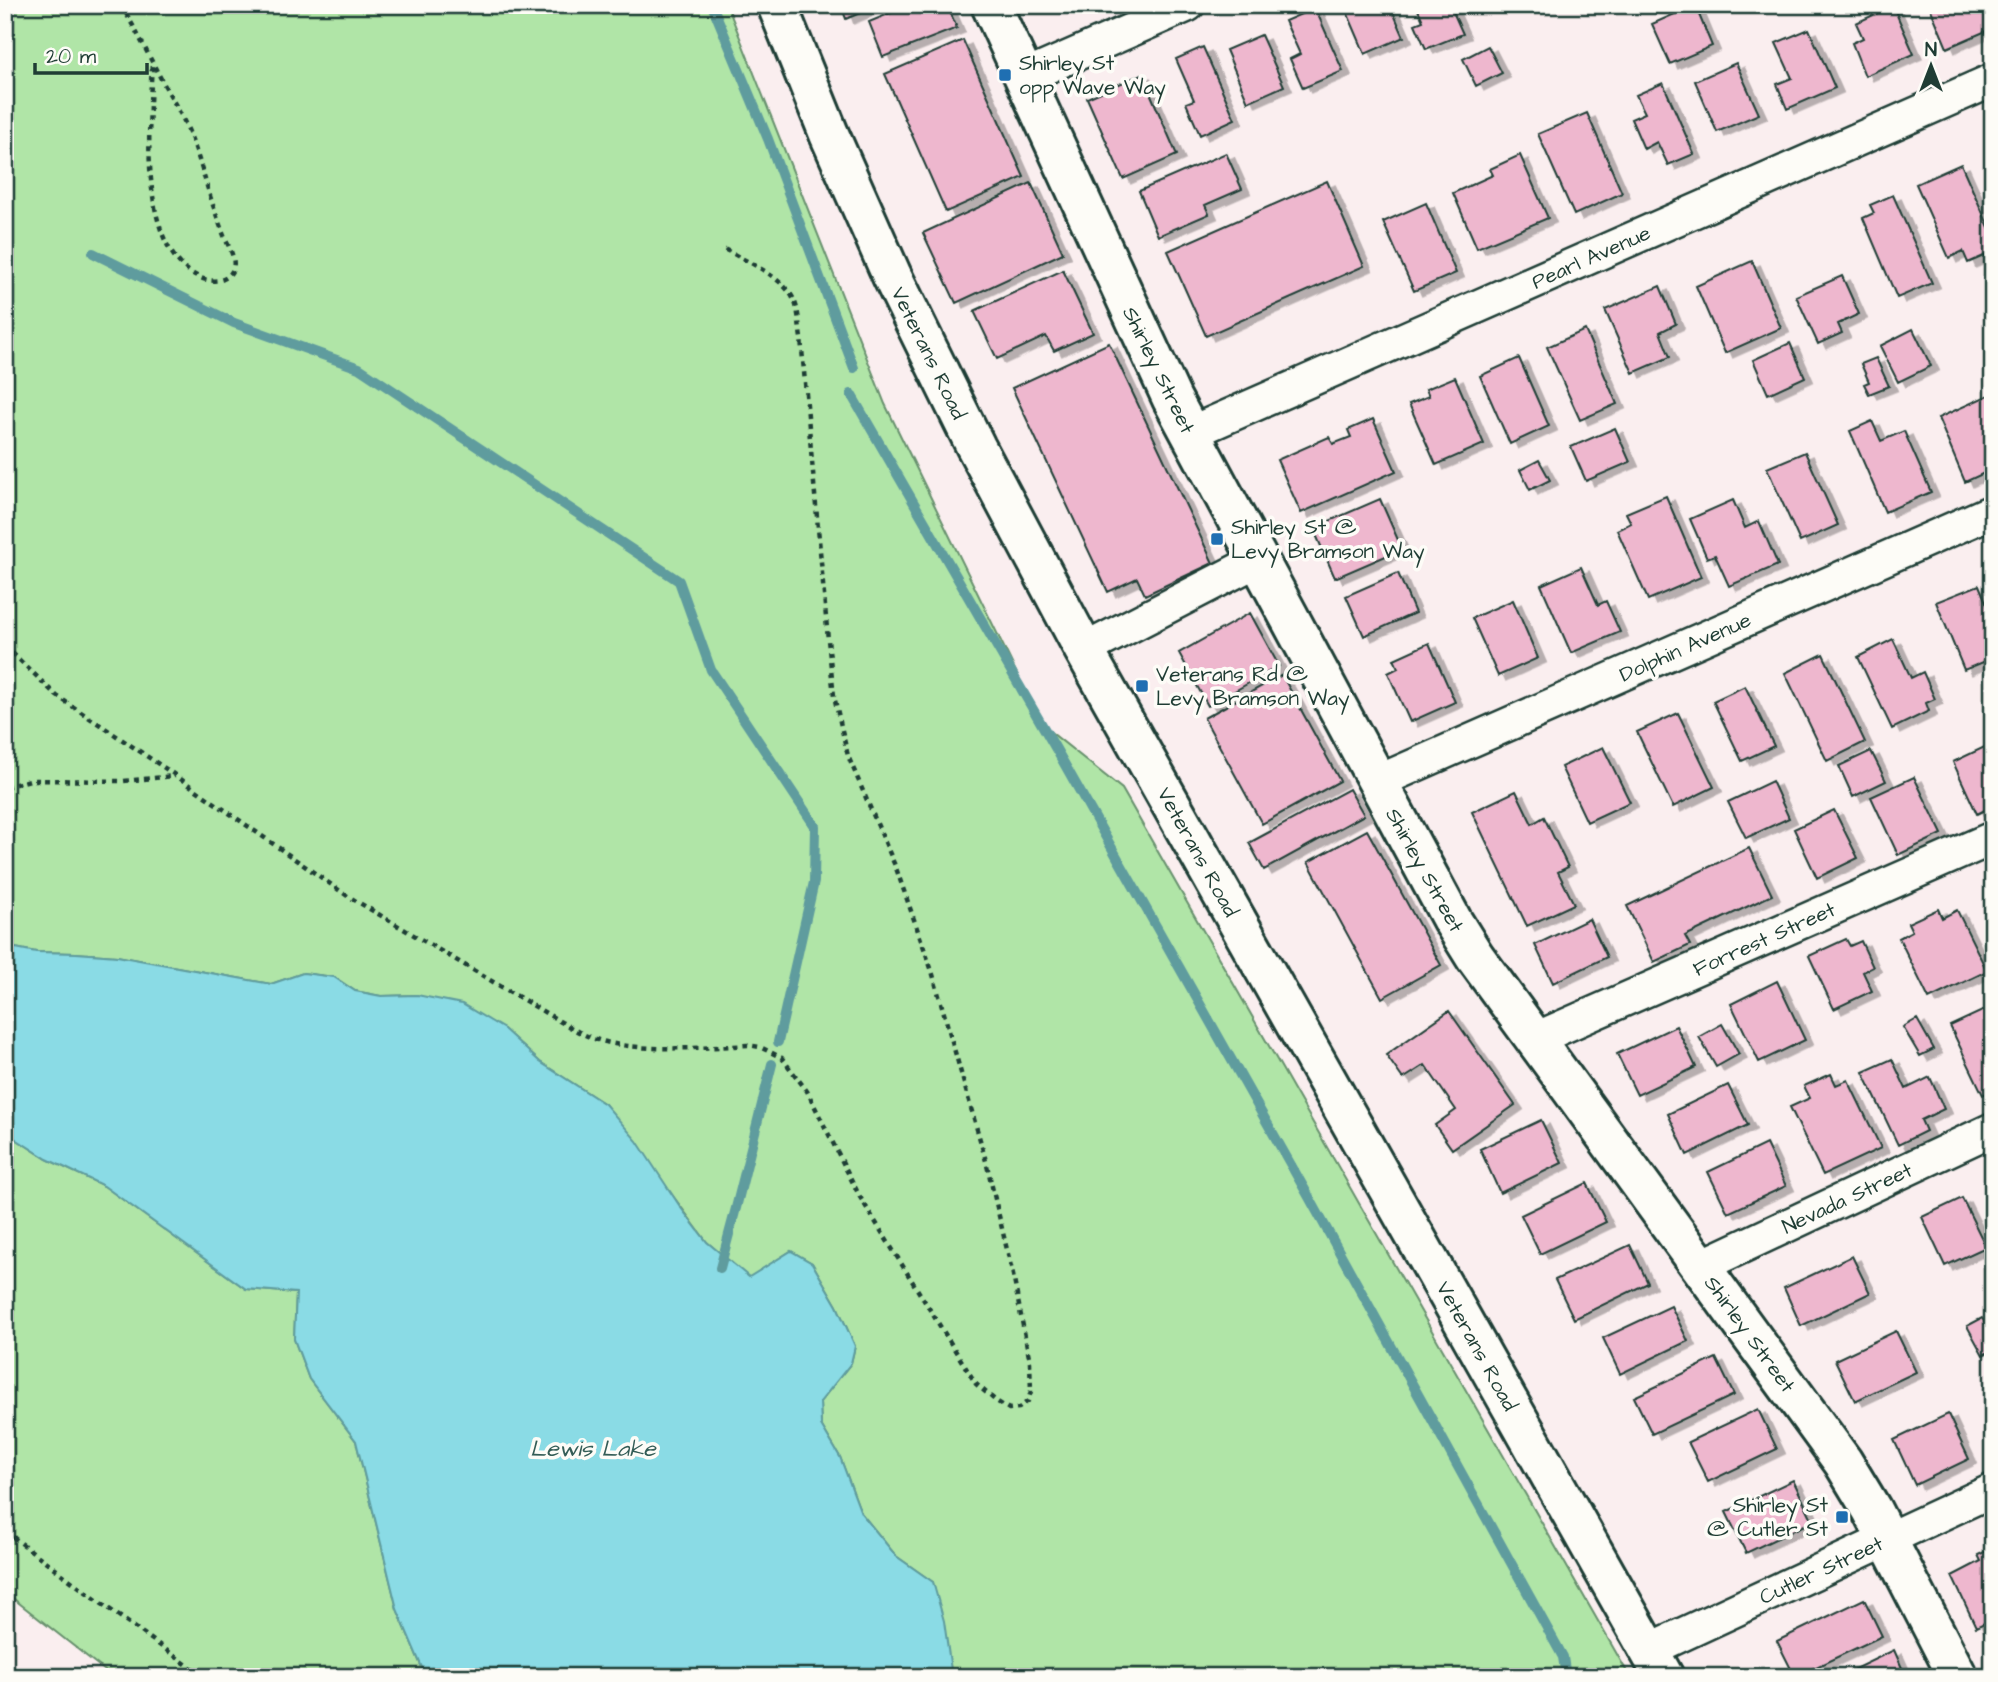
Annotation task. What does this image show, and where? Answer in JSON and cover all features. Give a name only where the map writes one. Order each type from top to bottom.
[{"type":"street","name":"Veterans Road","points":[[777,5],[834,146],[914,323],[975,447],[1084,650],[1656,1663]]},
{"type":"street","name":"Shirley Street","points":[[991,5],[1156,366],[1464,940],[1843,1462],[1887,1539],[1958,1677]]},
{"type":"street","points":[[1024,78],[1188,5]]},
{"type":"street","name":"Pearl Avenue","points":[[1190,433],[1993,80]]},
{"type":"street","name":"Dolphin Avenue","points":[[1377,782],[1993,512]]},
{"type":"street","points":[[1084,650],[1258,560]]},
{"type":"street","name":"Forrest Street","points":[[1535,1039],[1993,838]]},
{"type":"street","name":"Nevada Street","points":[[1701,1266],[1993,1129]]},
{"type":"street","name":"Cutler Street","points":[[1656,1663],[1887,1539],[1993,1490]]},
{"type":"path","points":[[121,5],[152,61],[191,137],[224,236],[234,256],[234,268],[228,276],[220,280],[198,277],[188,271],[167,245],[155,209],[149,142],[152,61]]},
{"type":"path","points":[[5,646],[57,696],[346,895],[593,1039],[646,1048],[747,1045],[760,1047],[782,1058],[807,1091],[860,1197],[976,1384],[1009,1409],[1020,1408],[1028,1401],[1032,1381],[1030,1362],[986,1161],[932,971],[895,868],[848,756],[834,696],[801,338],[795,300],[783,284],[722,248]]},
{"type":"path","points":[[5,787],[30,780],[124,781],[175,775]]},
{"type":"path","points":[[5,1531],[204,1677]]},
{"type":"green space","points":[[5,5],[727,5],[885,404],[1042,725],[1122,789],[1630,1677],[952,1677],[933,1582],[896,1556],[861,1513],[840,1457],[821,1425],[820,1402],[851,1363],[855,1346],[837,1306],[812,1263],[791,1251],[749,1278],[707,1242],[605,1104],[540,1062],[504,1029],[417,995],[381,996],[355,991],[334,977],[303,973],[271,984],[117,956],[36,952],[5,946]]},
{"type":"green space","points":[[5,1132],[47,1159],[104,1186],[246,1289],[296,1293],[294,1339],[309,1379],[356,1441],[397,1609],[426,1677],[113,1677],[5,1592]]},
{"type":"water","name":"Lewis Lake","points":[[5,946],[36,952],[117,956],[271,984],[303,973],[334,977],[355,991],[381,996],[417,995],[462,1004],[504,1029],[540,1062],[605,1104],[637,1141],[707,1242],[749,1277],[791,1251],[812,1263],[837,1306],[855,1346],[851,1363],[820,1402],[821,1425],[840,1457],[861,1513],[896,1556],[933,1582],[944,1621],[952,1677],[426,1677],[397,1609],[356,1441],[309,1379],[294,1339],[296,1293],[246,1289],[104,1186],[47,1159],[5,1132]]},
{"type":"building","points":[[841,5],[877,5],[877,6],[846,19]]},
{"type":"building","points":[[910,5],[947,5],[957,28],[883,57],[869,22]]},
{"type":"building","points":[[1344,5],[1390,5],[1404,37],[1365,54]]},
{"type":"building","points":[[1416,5],[1450,5],[1463,34],[1426,49],[1415,24],[1423,21]]},
{"type":"building","points":[[1695,5],[1712,46],[1670,64],[1652,24]]},
{"type":"building","points":[[1929,5],[1993,5],[1993,28],[1947,48]]},
{"type":"building","points":[[1893,6],[1914,54],[1865,76],[1852,43],[1863,38],[1856,23]]},
{"type":"building","points":[[1315,8],[1343,71],[1303,88],[1290,59],[1300,54],[1285,21]]},
{"type":"building","points":[[1809,29],[1835,88],[1787,109],[1777,84],[1792,78],[1776,43]]},
{"type":"building","points":[[1261,35],[1284,86],[1248,102],[1226,50]]},
{"type":"building","points":[[963,40],[1024,177],[946,212],[885,74]]},
{"type":"building","points":[[1488,46],[1502,73],[1476,86],[1463,59]]},
{"type":"building","points":[[1203,47],[1235,119],[1200,135],[1186,103],[1194,100],[1176,59]]},
{"type":"building","points":[[1736,63],[1759,114],[1717,132],[1695,81]]},
{"type":"building","points":[[1142,74],[1177,155],[1123,179],[1087,98]]},
{"type":"building","points":[[1663,83],[1694,154],[1668,165],[1657,142],[1644,149],[1631,119],[1645,113],[1636,95]]},
{"type":"building","points":[[1587,113],[1622,193],[1574,215],[1538,134]]},
{"type":"building","points":[[1226,153],[1242,189],[1205,205],[1209,214],[1158,236],[1139,191]]},
{"type":"building","points":[[1520,155],[1548,218],[1477,248],[1453,193],[1493,175],[1490,169]]},
{"type":"building","points":[[1961,164],[1993,236],[1993,252],[1968,263],[1963,251],[1949,258],[1916,184]]},
{"type":"building","points":[[1327,181],[1364,266],[1206,336],[1168,251]]},
{"type":"building","points":[[1031,183],[1063,253],[956,303],[923,233]]},
{"type":"building","points":[[1893,195],[1932,283],[1897,298],[1863,218],[1874,213],[1870,205]]},
{"type":"building","points":[[1426,203],[1456,273],[1414,291],[1383,222]]},
{"type":"building","points":[[1752,261],[1781,328],[1725,353],[1696,286]]},
{"type":"building","points":[[1063,270],[1093,333],[1054,351],[1046,336],[997,359],[974,311]]},
{"type":"building","points":[[1842,276],[1859,314],[1838,324],[1842,333],[1818,344],[1796,296]]},
{"type":"building","points":[[1660,286],[1676,324],[1660,332],[1670,357],[1633,373],[1605,310]]},
{"type":"building","points":[[1913,329],[1931,366],[1898,382],[1880,346]]},
{"type":"building","points":[[1585,330],[1617,404],[1580,420],[1547,347]]},
{"type":"building","points":[[1109,343],[1213,563],[1145,595],[1137,578],[1108,592],[1012,388]]},
{"type":"building","points":[[1790,343],[1805,377],[1768,394],[1753,360]]},
{"type":"building","points":[[1519,358],[1549,426],[1510,444],[1480,376]]},
{"type":"building","points":[[1876,358],[1889,386],[1869,394],[1864,384],[1869,382],[1861,364]]},
{"type":"building","points":[[1455,377],[1484,444],[1436,465],[1409,404],[1429,396],[1426,389]]},
{"type":"building","points":[[1991,394],[1993,469],[1965,482],[1938,418]]},
{"type":"building","points":[[1373,419],[1396,471],[1301,513],[1277,460],[1329,437],[1333,444],[1351,437],[1348,430]]},
{"type":"building","points":[[1872,421],[1881,441],[1904,431],[1931,492],[1885,512],[1850,431]]},
{"type":"building","points":[[1615,428],[1630,462],[1586,481],[1571,447]]},
{"type":"building","points":[[1805,452],[1838,525],[1800,542],[1767,468]]},
{"type":"building","points":[[1539,460],[1550,480],[1530,490],[1520,470]]},
{"type":"building","points":[[1666,496],[1701,577],[1648,600],[1617,530],[1631,523],[1626,513]]},
{"type":"building","points":[[1380,499],[1402,549],[1335,578],[1313,528]]},
{"type":"building","points":[[1733,500],[1745,528],[1759,521],[1778,565],[1729,586],[1715,555],[1707,558],[1690,519]]},
{"type":"building","points":[[1581,567],[1598,605],[1606,601],[1620,632],[1571,653],[1541,585]]},
{"type":"building","points":[[1398,573],[1415,613],[1364,636],[1346,596]]},
{"type":"building","points":[[1979,585],[1993,619],[1993,658],[1964,670],[1936,602]]},
{"type":"building","points":[[1513,600],[1538,658],[1498,676],[1472,618]]},
{"type":"building","points":[[1250,613],[1279,666],[1208,706],[1179,653]]},
{"type":"building","points":[[1893,639],[1911,678],[1923,672],[1935,699],[1926,703],[1929,711],[1892,729],[1858,657]]},
{"type":"building","points":[[1429,643],[1455,702],[1410,722],[1388,673],[1398,668],[1394,659]]},
{"type":"building","points":[[1823,654],[1865,742],[1827,761],[1785,673]]},
{"type":"building","points":[[1282,675],[1340,781],[1262,824],[1204,718]]},
{"type":"building","points":[[1745,686],[1774,746],[1742,761],[1713,701]]},
{"type":"building","points":[[1678,713],[1714,787],[1673,807],[1637,732]]},
{"type":"building","points":[[1993,743],[1993,806],[1977,814],[1953,762]]},
{"type":"building","points":[[1603,747],[1630,802],[1587,822],[1561,767]]},
{"type":"building","points":[[1871,751],[1886,781],[1853,797],[1839,766]]},
{"type":"building","points":[[1914,777],[1942,834],[1898,855],[1871,797]]},
{"type":"building","points":[[1772,781],[1789,818],[1746,838],[1728,802]]},
{"type":"building","points":[[1349,789],[1364,815],[1264,870],[1249,843]]},
{"type":"building","points":[[1516,791],[1532,824],[1544,817],[1568,867],[1558,872],[1574,904],[1527,926],[1472,812]]},
{"type":"building","points":[[1834,810],[1858,858],[1817,878],[1794,829]]},
{"type":"building","points":[[1367,830],[1441,965],[1382,998],[1308,862]]},
{"type":"building","points":[[1749,848],[1772,895],[1685,936],[1690,945],[1654,962],[1627,906]]},
{"type":"building","points":[[1938,909],[1942,918],[1957,910],[1987,971],[1929,999],[1899,938],[1912,931],[1908,923]]},
{"type":"building","points":[[1589,919],[1607,957],[1553,983],[1535,945]]},
{"type":"building","points":[[1846,939],[1850,946],[1861,941],[1873,967],[1863,972],[1872,991],[1834,1009],[1809,956]]},
{"type":"building","points":[[1777,981],[1805,1040],[1759,1062],[1731,1004]]},
{"type":"building","points":[[1993,1006],[1993,1090],[1983,1095],[1950,1026]]},
{"type":"building","points":[[1449,1011],[1515,1105],[1452,1149],[1435,1125],[1456,1110],[1425,1065],[1403,1079],[1386,1055]]},
{"type":"building","points":[[1917,1019],[1934,1049],[1920,1056],[1903,1027]]},
{"type":"building","points":[[1722,1024],[1739,1054],[1716,1067],[1699,1037]]},
{"type":"building","points":[[1676,1026],[1696,1067],[1637,1095],[1617,1054]]},
{"type":"building","points":[[1892,1059],[1906,1089],[1930,1077],[1944,1109],[1921,1120],[1926,1131],[1898,1145],[1863,1072]]},
{"type":"building","points":[[1831,1074],[1836,1085],[1848,1080],[1881,1148],[1823,1175],[1790,1107],[1810,1098],[1804,1086]]},
{"type":"building","points":[[1728,1085],[1748,1125],[1687,1155],[1668,1114]]},
{"type":"building","points":[[1541,1120],[1562,1163],[1500,1193],[1480,1149]]},
{"type":"building","points":[[1766,1144],[1786,1186],[1728,1213],[1708,1172]]},
{"type":"building","points":[[1587,1183],[1606,1222],[1540,1254],[1521,1215]]},
{"type":"building","points":[[1962,1198],[1986,1247],[1945,1266],[1922,1217]]},
{"type":"building","points":[[1630,1245],[1648,1283],[1574,1319],[1555,1280]]},
{"type":"building","points":[[1852,1256],[1870,1293],[1801,1326],[1784,1288]]},
{"type":"building","points":[[1671,1306],[1688,1341],[1620,1374],[1603,1338]]},
{"type":"building","points":[[1982,1318],[1993,1336],[1993,1350],[1983,1355],[1967,1326]]},
{"type":"building","points":[[1896,1331],[1916,1372],[1855,1401],[1835,1360]]},
{"type":"building","points":[[1716,1358],[1734,1395],[1652,1434],[1634,1397]]},
{"type":"building","points":[[1758,1409],[1777,1449],[1708,1482],[1688,1442]]},
{"type":"building","points":[[1948,1414],[1969,1459],[1915,1485],[1894,1440]]},
{"type":"building","points":[[1793,1480],[1813,1521],[1746,1553],[1726,1512]]},
{"type":"building","points":[[1993,1548],[1993,1619],[1976,1627],[1952,1576],[1981,1561],[1978,1555]]},
{"type":"building","points":[[1864,1599],[1882,1636],[1795,1677],[1777,1641]]},
{"type":"building","points":[[1894,1650],[1906,1677],[1838,1677]]},
{"type":"waterway","points":[[712,5],[768,139],[854,368]]},
{"type":"waterway","points":[[93,253],[234,323],[359,368],[679,581],[711,670],[815,826],[814,882],[778,1042]]},
{"type":"waterway","points":[[851,394],[1056,749],[1309,1197],[1563,1657],[1566,1677]]},
{"type":"waterway","points":[[720,1268],[772,1064]]},
{"type":"place","name":"Shirley St opp Wave Way","points":[[1005,75]]},
{"type":"place","name":"Shirley St @ Levy Bramson Way","points":[[1217,539]]},
{"type":"place","name":"Veterans Rd @ Levy Bramson Way","points":[[1142,686]]},
{"type":"place","name":"Shirley St @ Cutler St","points":[[1842,1517]]}]
